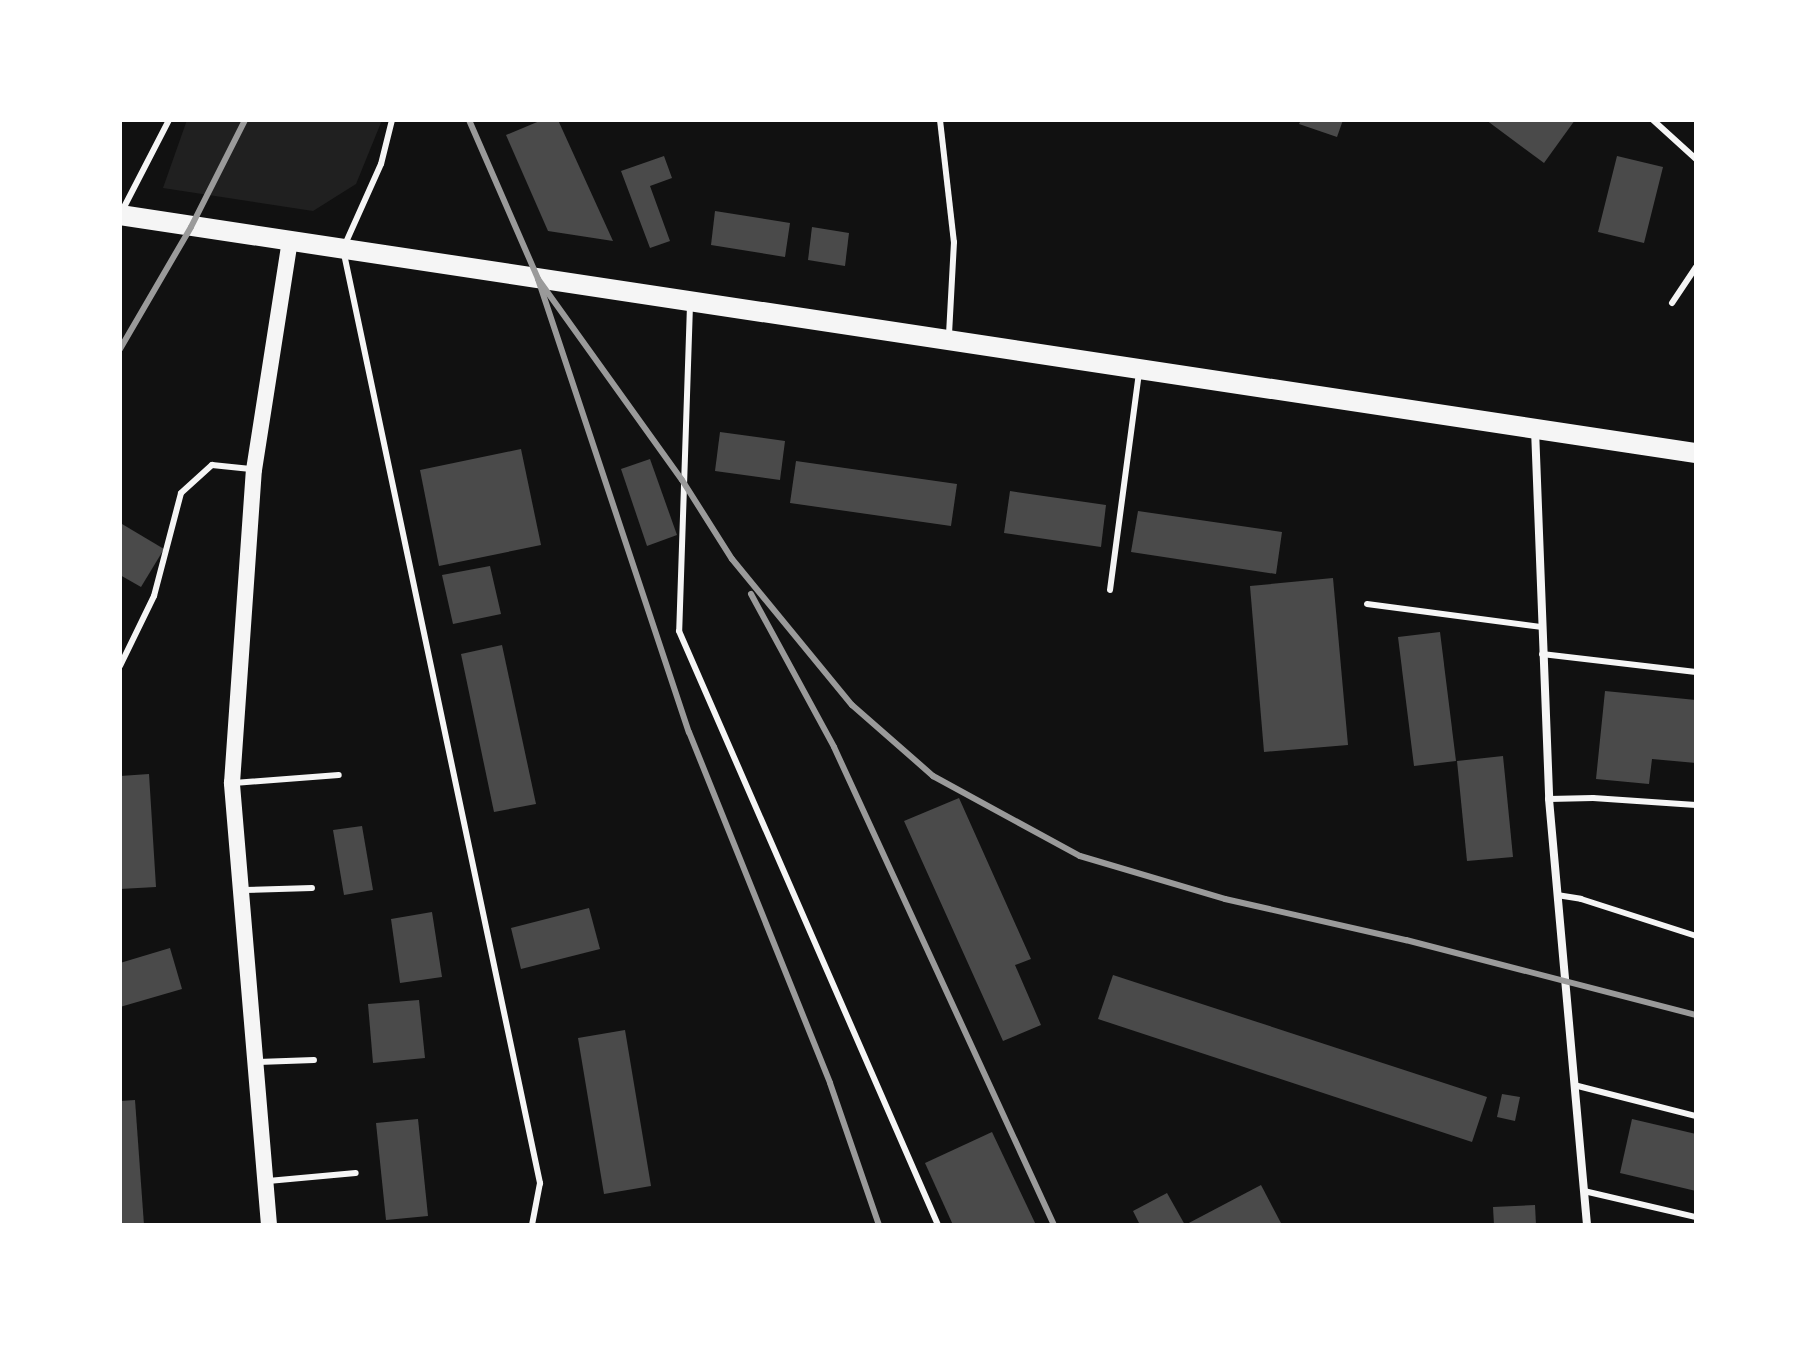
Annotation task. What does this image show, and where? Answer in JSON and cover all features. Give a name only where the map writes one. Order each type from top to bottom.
[{"type":"main road","points":[[120,215],[1696,453]]},
{"type":"main road","points":[[269,1225],[232,783],[254,470],[290,241]]},
{"type":"street","points":[[1535,428],[1549,799],[1587,1225]]},
{"type":"lane","points":[[120,215],[169,120]]},
{"type":"lane","points":[[392,120],[381,164],[343,249],[540,1183],[532,1225]]},
{"type":"lane","points":[[940,120],[954,242],[949,341]]},
{"type":"lane","points":[[1653,120],[1696,159]]},
{"type":"lane","points":[[1672,303],[1696,267]]},
{"type":"lane","points":[[690,302],[679,631],[938,1225]]},
{"type":"lane","points":[[1110,590],[1139,371]]},
{"type":"lane","points":[[120,666],[154,596],[181,493],[212,465],[254,470]]},
{"type":"lane","points":[[1367,604],[1542,627]]},
{"type":"lane","points":[[1542,654],[1696,672]]},
{"type":"lane","points":[[232,783],[339,775]]},
{"type":"lane","points":[[1549,799],[1593,798],[1696,805]]},
{"type":"lane","points":[[241,890],[312,888]]},
{"type":"lane","points":[[1557,895],[1581,899],[1696,936]]},
{"type":"lane","points":[[255,1063],[314,1060]]},
{"type":"lane","points":[[1574,1085],[1696,1116]]},
{"type":"lane","points":[[265,1181],[356,1173]]},
{"type":"lane","points":[[1584,1191],[1696,1217]]},
{"type":"shaded area","points":[[187,120],[382,120],[356,184],[313,211],[163,188]]},
{"type":"building","points":[[542,120],[558,120],[613,241],[548,231],[506,135]]},
{"type":"building","points":[[1301,120],[1343,120],[1337,137],[1299,124]]},
{"type":"building","points":[[1486,120],[1575,120],[1544,163]]},
{"type":"building","points":[[664,156],[672,178],[650,186],[670,241],[650,248],[621,171]]},
{"type":"building","points":[[1617,156],[1663,167],[1644,243],[1598,232]]},
{"type":"building","points":[[715,211],[790,223],[785,257],[711,245]]},
{"type":"building","points":[[812,227],[849,233],[845,266],[808,260]]},
{"type":"building","points":[[720,432],[785,441],[780,480],[715,471]]},
{"type":"building","points":[[521,449],[541,545],[439,566],[420,470]]},
{"type":"building","points":[[650,459],[677,535],[647,546],[621,469]]},
{"type":"building","points":[[796,461],[957,484],[951,526],[790,503]]},
{"type":"building","points":[[1010,491],[1106,505],[1101,547],[1004,533]]},
{"type":"building","points":[[1138,511],[1282,532],[1276,574],[1131,552]]},
{"type":"building","points":[[122,524],[164,549],[141,587],[120,575]]},
{"type":"building","points":[[490,566],[501,614],[453,624],[442,575]]},
{"type":"building","points":[[1333,578],[1348,745],[1264,752],[1250,586]]},
{"type":"building","points":[[1440,632],[1456,761],[1414,766],[1398,637]]},
{"type":"building","points":[[502,645],[536,804],[494,812],[461,654]]},
{"type":"building","points":[[1605,691],[1696,700],[1696,763],[1652,759],[1649,784],[1596,779]]},
{"type":"building","points":[[1503,756],[1513,857],[1467,861],[1457,761]]},
{"type":"building","points":[[149,774],[156,887],[120,889],[120,776]]},
{"type":"building","points":[[959,798],[1031,959],[1015,965],[1041,1025],[1003,1041],[904,821]]},
{"type":"building","points":[[362,826],[373,890],[344,895],[333,830]]},
{"type":"building","points":[[589,908],[600,949],[521,969],[511,928]]},
{"type":"building","points":[[432,912],[442,977],[400,983],[391,919]]},
{"type":"building","points":[[170,948],[182,989],[120,1007],[120,963]]},
{"type":"building","points":[[1113,975],[1487,1097],[1472,1142],[1098,1019]]},
{"type":"building","points":[[419,1000],[425,1058],[373,1063],[368,1004]]},
{"type":"building","points":[[625,1030],[651,1186],[604,1194],[578,1038]]},
{"type":"building","points":[[1502,1094],[1520,1097],[1515,1121],[1497,1117]]},
{"type":"building","points":[[135,1100],[144,1225],[120,1225],[120,1101]]},
{"type":"building","points":[[418,1119],[428,1216],[386,1220],[376,1123]]},
{"type":"building","points":[[1632,1119],[1696,1134],[1696,1191],[1620,1173]]},
{"type":"building","points":[[992,1132],[1036,1225],[953,1225],[925,1163]]},
{"type":"building","points":[[1261,1185],[1282,1225],[1185,1225]]},
{"type":"building","points":[[1167,1193],[1185,1225],[1140,1225],[1133,1211]]},
{"type":"building","points":[[1535,1205],[1536,1225],[1494,1225],[1493,1207]]},
{"type":"railway","points":[[120,349],[191,227],[245,120]]},
{"type":"railway","points":[[469,120],[538,279],[689,732],[830,1083],[879,1225]]},
{"type":"railway","points":[[538,279],[682,480],[732,559],[852,705],[933,776],[1080,856],[1225,899],[1406,940],[1696,1015]]},
{"type":"railway","points":[[751,594],[834,747],[1054,1225]]}]
